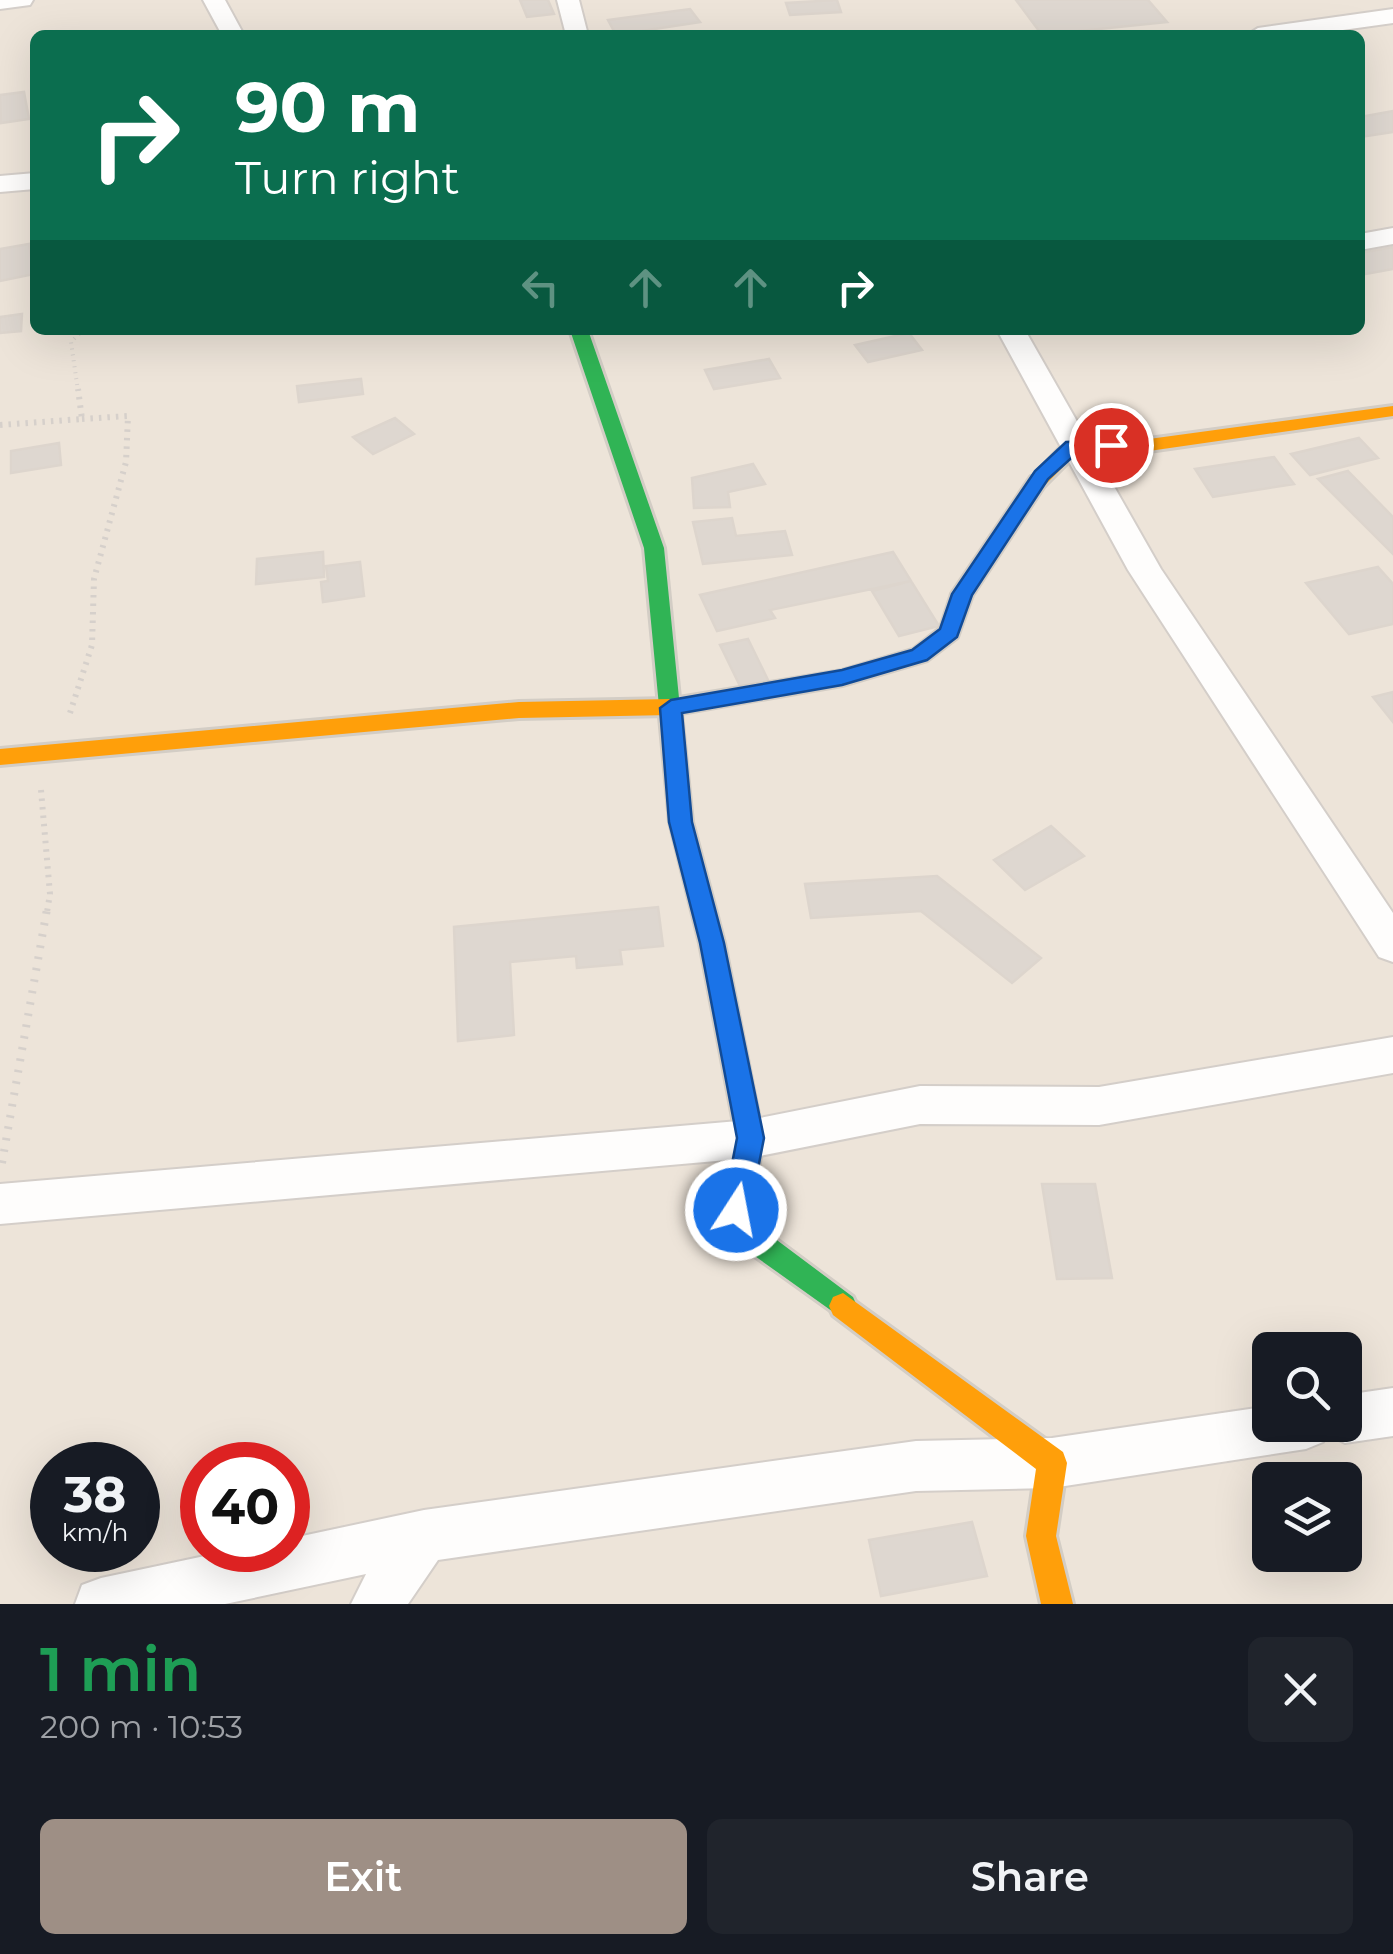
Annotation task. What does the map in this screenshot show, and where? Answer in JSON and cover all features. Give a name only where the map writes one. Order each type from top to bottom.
[{"type":"street","points":[[0,2],[22,0]]},
{"type":"street","points":[[214,0],[229,30]]},
{"type":"street","points":[[568,0],[576,30]]},
{"type":"street","points":[[1294,30],[1393,16]]},
{"type":"street","points":[[0,184],[30,181]]},
{"type":"street","points":[[1365,241],[1393,236]]},
{"type":"street","points":[[581,335],[654,548],[681,822],[712,943],[750,1138],[736,1210],[748,1236],[1052,1463]]},
{"type":"street","points":[[1014,335],[1048,389],[1073,446],[1146,572],[1393,946]]},
{"type":"street","points":[[0,757],[519,710],[671,708],[842,678],[920,655],[950,632],[962,594],[1042,475],[1073,446],[1149,445],[1393,411]]},
{"type":"street","points":[[0,1204],[750,1138],[920,1105],[1099,1106],[1393,1056]]},
{"type":"street","points":[[1362,1417],[1393,1412]]},
{"type":"street","points":[[101,1604],[424,1536],[916,1466],[1052,1463],[1252,1433]]},
{"type":"street","points":[[1052,1463],[1041,1536],[1057,1604]]},
{"type":"street","points":[[378,1604],[424,1536]]},
{"type":"path","points":[[0,426],[82,419],[72,342],[78,335]]},
{"type":"shaded area","points":[[0,0],[1393,0],[1393,1604],[0,1604]]},
{"type":"building","points":[[520,0],[548,0],[554,14],[527,17]]},
{"type":"building","points":[[837,0],[841,12],[790,15],[786,3]]},
{"type":"building","points":[[1016,0],[1148,0],[1167,22],[1090,30],[1038,30]]},
{"type":"building","points":[[690,9],[700,22],[648,30],[613,30],[608,20]]},
{"type":"building","points":[[24,92],[29,119],[1,123],[0,95]]},
{"type":"building","points":[[1393,111],[1393,132],[1365,136],[1365,116]]},
{"type":"building","points":[[29,244],[30,275],[0,281],[0,249]]},
{"type":"building","points":[[1393,247],[1393,269],[1365,274],[1365,252]]},
{"type":"building","points":[[22,314],[21,331],[0,333],[0,317]]},
{"type":"building","points":[[911,335],[922,350],[868,362],[855,345]]},
{"type":"building","points":[[769,359],[780,378],[714,389],[705,370]]},
{"type":"building","points":[[361,379],[363,394],[299,402],[297,386]]},
{"type":"building","points":[[395,418],[414,434],[373,454],[353,437]]},
{"type":"building","points":[[1359,438],[1378,458],[1310,475],[1291,454]]},
{"type":"building","points":[[59,443],[61,465],[11,473],[11,451]]},
{"type":"building","points":[[1274,457],[1294,484],[1213,497],[1195,469]]},
{"type":"building","points":[[753,464],[765,484],[728,492],[730,507],[694,508],[692,478]]},
{"type":"building","points":[[1348,471],[1393,517],[1393,554],[1318,479]]},
{"type":"building","points":[[732,518],[736,536],[785,531],[792,555],[703,564],[693,522]]},
{"type":"building","points":[[323,552],[324,577],[256,584],[257,559]]},
{"type":"building","points":[[893,552],[911,581],[770,610],[775,618],[717,631],[700,595]]},
{"type":"building","points":[[360,562],[364,596],[323,602],[321,582],[328,581],[326,566]]},
{"type":"building","points":[[1378,567],[1393,584],[1393,624],[1349,634],[1306,583]]},
{"type":"building","points":[[911,581],[939,626],[899,636],[872,591]]},
{"type":"building","points":[[748,639],[769,682],[741,688],[720,645]]},
{"type":"building","points":[[1393,692],[1393,722],[1373,697]]},
{"type":"building","points":[[1051,826],[1084,856],[1025,890],[994,860]]},
{"type":"building","points":[[937,876],[1041,958],[1012,983],[921,911],[811,918],[805,884]]},
{"type":"building","points":[[658,907],[663,946],[620,950],[622,964],[577,968],[576,956],[510,962],[514,1035],[458,1041],[454,927]]},
{"type":"building","points":[[1042,1184],[1095,1184],[1112,1278],[1057,1279]]},
{"type":"building","points":[[972,1522],[987,1576],[881,1596],[869,1540]]},
{"type":"traffic: fast","points":[[581,335],[654,548],[681,822],[712,943],[750,1139],[737,1209],[748,1235],[843,1306]]},
{"type":"traffic: fast","points":[[670,707],[842,678],[920,655],[950,632],[962,594],[1038,481]]},
{"type":"traffic: slow","points":[[1038,481],[1073,446],[1149,445],[1393,411]]},
{"type":"traffic: slow","points":[[0,757],[519,710],[670,707]]},
{"type":"traffic: slow","points":[[843,1306],[1052,1463],[1041,1536],[1057,1604]]},
{"type":"route","points":[[736,1210],[750,1138],[712,943],[681,822],[671,708],[842,678],[920,655],[950,632],[962,594],[1042,475],[1073,446],[1111,445]]}]
